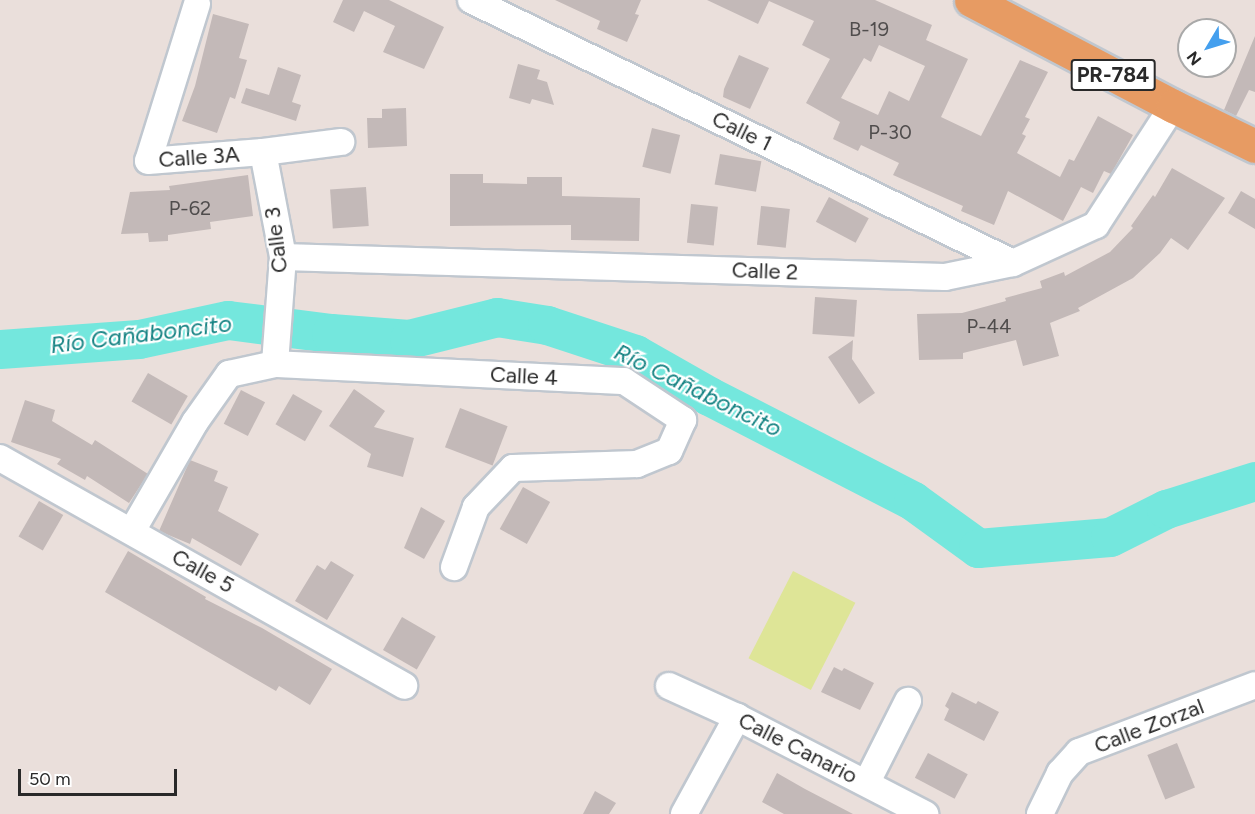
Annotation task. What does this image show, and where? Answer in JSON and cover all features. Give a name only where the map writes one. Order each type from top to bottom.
[{"type":"main road","name":"PR-784","points":[[971,0],[1173,106],[1255,146]]},
{"type":"street","name":"Calle 1","points":[[471,0],[1013,263]]},
{"type":"street","name":"Calle 3A","points":[[197,4],[148,161],[263,152],[341,142]]},
{"type":"street","name":"Calle 2","points":[[283,257],[945,277],[1013,263],[1096,225],[1173,106]]},
{"type":"street","name":"Calle 3","points":[[263,152],[283,257],[276,352]]},
{"type":"street","name":"Calle 4","points":[[132,531],[195,422],[228,374],[276,352],[624,381],[683,420],[669,451],[638,464],[513,468],[476,507],[454,567]]},
{"type":"street","name":"Calle 5","points":[[0,458],[404,686]]},
{"type":"street","name":"Calle Zorzal","points":[[1040,814],[1060,773],[1079,752],[1255,685]]},
{"type":"street","name":"Calle Canario","points":[[669,686],[737,717],[926,814]]},
{"type":"street","points":[[867,782],[908,701]]},
{"type":"street","points":[[684,814],[737,717]]},
{"type":"green space","points":[[793,571],[855,603],[811,690],[749,658]]},
{"type":"building","points":[[343,0],[389,0],[444,27],[424,69],[383,52],[395,26],[364,11],[354,32],[333,22]]},
{"type":"building","points":[[555,0],[641,0],[635,14],[639,15],[627,42],[597,29],[600,21]]},
{"type":"building","points":[[707,0],[875,0],[932,25],[926,40],[968,59],[941,117],[981,136],[1020,60],[1048,72],[1025,117],[1030,119],[1022,134],[1026,136],[1017,153],[1060,177],[1069,159],[1074,161],[1098,116],[1133,135],[1111,174],[1104,171],[1093,193],[1081,187],[1063,221],[1008,191],[994,225],[961,211],[963,206],[893,175],[899,163],[861,145],[858,151],[833,139],[840,122],[806,103],[830,59],[802,45],[814,21],[769,1],[758,24]],"holes":[[[879,45],[925,66],[909,101],[889,91],[878,115],[841,98],[864,58],[871,62]]]},
{"type":"building","points":[[213,14],[249,24],[239,58],[247,60],[235,99],[230,97],[217,133],[182,121],[195,86]]},
{"type":"building","points":[[1255,36],[1255,92],[1249,90],[1236,116],[1224,110]]},
{"type":"building","points":[[739,55],[769,68],[750,109],[723,97],[724,89]]},
{"type":"building","points":[[518,64],[540,70],[537,79],[547,82],[554,105],[532,99],[530,104],[509,98]]},
{"type":"building","points":[[278,67],[301,75],[292,102],[301,105],[296,121],[241,103],[246,88],[269,95]]},
{"type":"building","points":[[406,108],[407,146],[368,148],[367,118],[382,118],[382,109]]},
{"type":"building","points":[[652,128],[680,135],[670,174],[642,167]]},
{"type":"building","points":[[720,154],[761,161],[756,192],[715,185]]},
{"type":"building","points":[[1172,168],[1225,198],[1188,250],[1171,238],[1160,253],[1133,278],[1078,308],[1080,311],[1050,323],[1059,356],[1023,366],[1016,340],[963,353],[963,359],[919,360],[917,314],[962,313],[1006,301],[1005,298],[1042,288],[1040,281],[1064,272],[1065,276],[1110,252],[1133,228],[1131,226],[1153,195],[1155,197]]},
{"type":"building","points":[[450,174],[483,174],[483,183],[527,184],[527,177],[562,177],[562,196],[640,198],[639,241],[571,240],[571,225],[450,226]]},
{"type":"building","points":[[248,175],[253,216],[210,222],[211,229],[168,235],[168,241],[149,242],[148,233],[121,234],[130,192],[170,190],[169,186]]},
{"type":"building","points":[[366,187],[369,226],[333,228],[330,190]]},
{"type":"building","points":[[1241,191],[1255,199],[1255,229],[1228,213]]},
{"type":"building","points":[[829,197],[869,218],[856,243],[816,222]]},
{"type":"building","points":[[691,204],[718,207],[714,246],[687,243]]},
{"type":"building","points":[[761,206],[790,209],[786,248],[757,245]]},
{"type":"building","points":[[815,297],[857,300],[854,337],[812,334]]},
{"type":"building","points":[[853,340],[852,359],[875,393],[859,404],[828,357]]},
{"type":"building","points":[[148,373],[188,396],[171,425],[132,402]]},
{"type":"building","points":[[354,389],[385,411],[374,427],[414,438],[403,477],[367,467],[371,454],[329,426]]},
{"type":"building","points":[[241,390],[265,402],[248,436],[224,424]]},
{"type":"building","points":[[293,394],[322,411],[305,441],[276,424]]},
{"type":"building","points":[[25,400],[55,410],[52,421],[92,445],[95,440],[148,474],[129,503],[87,476],[85,480],[57,464],[61,459],[11,442]]},
{"type":"building","points":[[460,408],[508,426],[493,465],[445,447]]},
{"type":"building","points":[[190,460],[218,471],[214,481],[228,487],[218,511],[259,534],[241,566],[192,538],[190,544],[159,531]]},
{"type":"building","points":[[523,487],[550,502],[527,544],[500,529]]},
{"type":"building","points":[[39,501],[63,515],[43,551],[19,537]]},
{"type":"building","points":[[421,507],[445,521],[424,559],[404,548]]},
{"type":"building","points":[[128,551],[206,597],[205,599],[262,628],[332,669],[310,705],[279,686],[276,691],[105,592]]},
{"type":"building","points":[[331,561],[354,575],[327,620],[295,601],[317,565],[325,570]]},
{"type":"building","points":[[402,617],[436,636],[417,669],[383,650]]},
{"type":"building","points":[[834,667],[842,671],[844,668],[874,683],[860,710],[821,692]]},
{"type":"building","points":[[952,692],[976,704],[978,701],[999,712],[984,741],[944,720],[949,709],[945,706]]},
{"type":"building","points":[[1177,743],[1195,788],[1165,799],[1147,755]]},
{"type":"building","points":[[928,753],[968,774],[955,799],[915,778]]},
{"type":"building","points":[[777,773],[853,814],[784,814],[762,802]]},
{"type":"building","points":[[595,791],[616,803],[609,814],[583,814]]},
{"type":"waterway","name":"Río Cañaboncito","points":[[0,349],[139,339],[228,320],[331,333],[409,339],[497,317],[547,325],[635,354],[709,396],[913,501],[978,548],[1110,537],[1166,509],[1255,481]]}]
